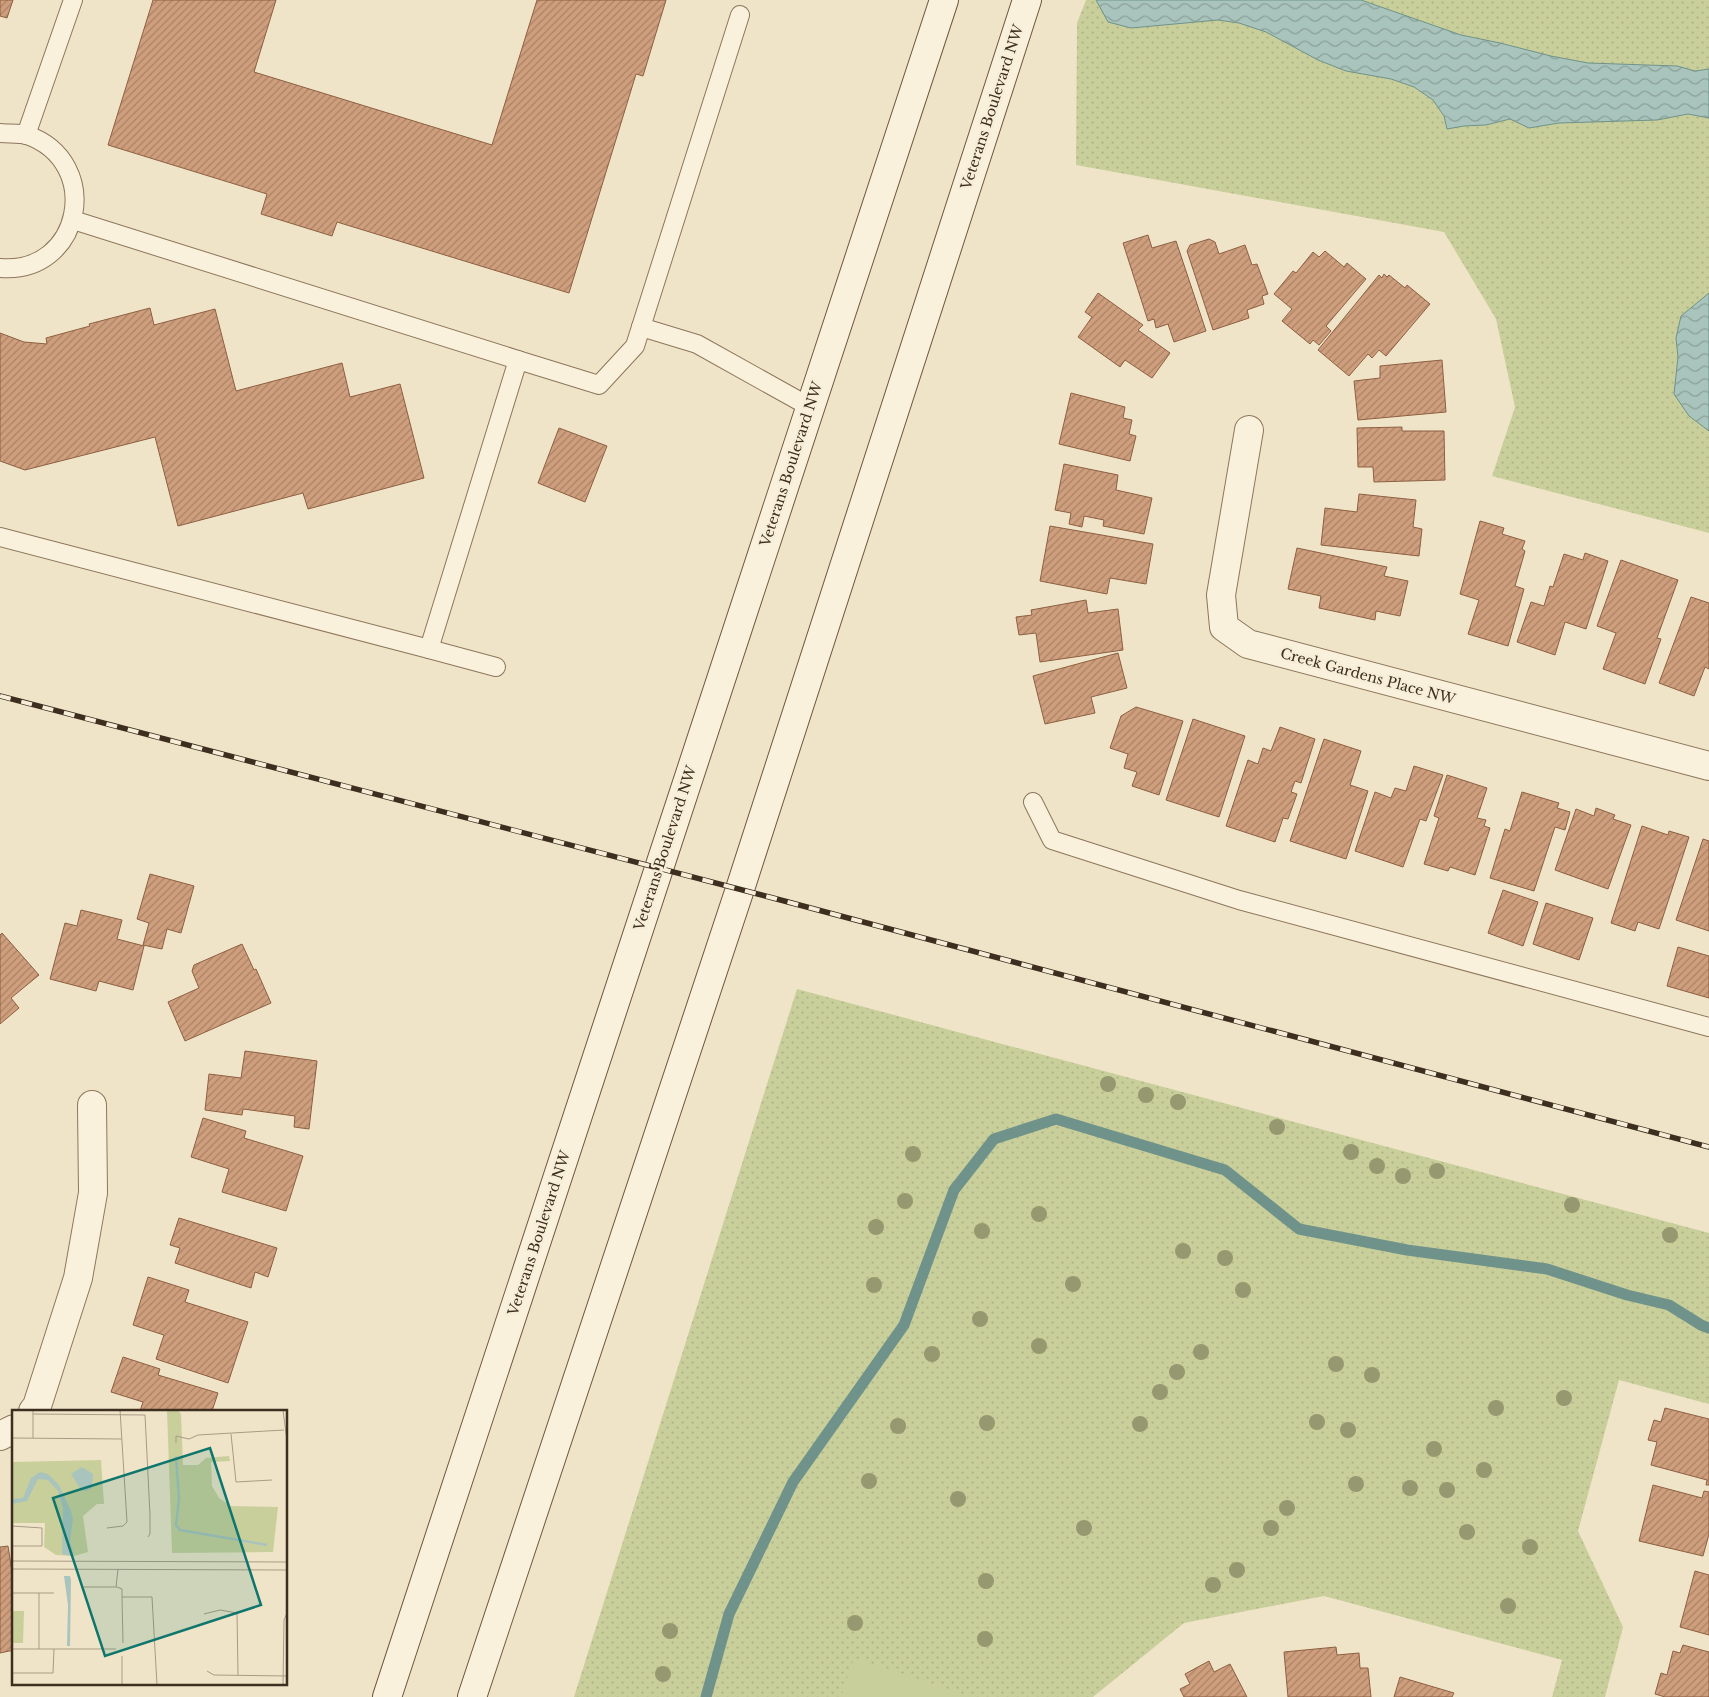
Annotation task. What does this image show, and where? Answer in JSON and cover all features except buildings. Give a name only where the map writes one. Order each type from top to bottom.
[{"type":"main road","name":"Veterans Boulevard NW","points":[[387,1697],[944,0]]},
{"type":"main road","name":"Veterans Boulevard NW","points":[[472,1697],[736,899],[1027,0]]},
{"type":"main road","name":"Creek Gardens Place NW","points":[[1249,430],[1221,595],[1224,627],[1248,644],[1709,766]]},
{"type":"main road","points":[[34,1410],[37,1406],[78,1278],[92,1193],[92,1104]]},
{"type":"main road","points":[[0,1436],[12,1430]]},
{"type":"lane","points":[[26,135],[73,0]]},
{"type":"lane","points":[[73,220],[599,385],[635,346],[740,15]]},
{"type":"lane","points":[[0,133],[26,135],[50,147],[67,168],[75,194],[73,220],[61,244],[40,261],[15,269],[0,268]]},
{"type":"lane","points":[[641,327],[697,344],[810,407]]},
{"type":"lane","points":[[428,649],[518,360]]},
{"type":"lane","points":[[0,537],[496,667]]},
{"type":"lane","points":[[1034,802],[1052,840],[1239,900],[1709,1027]]},
{"type":"green space","points":[[1086,0],[1709,0],[1709,533],[1492,476],[1515,407],[1496,319],[1444,232],[1076,165],[1077,23]]},
{"type":"green space","points":[[797,989],[1709,1233],[1709,1404],[1619,1380],[1578,1531],[1623,1627],[1605,1697],[1552,1697],[1562,1660],[1324,1596],[1184,1623],[1093,1697],[574,1697]]},
{"type":"green space","points":[[854,1658],[970,1697],[841,1697]]},
{"type":"water","points":[[1096,0],[1361,0],[1461,35],[1551,56],[1588,63],[1677,66],[1695,71],[1709,69],[1709,118],[1688,114],[1657,120],[1559,123],[1529,128],[1510,119],[1486,125],[1447,129],[1444,116],[1433,100],[1414,87],[1391,79],[1346,71],[1318,60],[1266,32],[1239,23],[1218,20],[1131,28],[1108,22]]},
{"type":"water","points":[[1709,293],[1709,431],[1689,416],[1674,394],[1678,357],[1676,338],[1681,316]]},
{"type":"waterway","points":[[706,1697],[729,1614],[793,1482],[904,1325],[954,1190],[994,1139],[1056,1119],[1225,1170],[1299,1229],[1407,1250],[1547,1269],[1627,1295],[1669,1305],[1709,1328]]},
{"type":"railway","points":[[0,696],[773,898],[1709,1147]]}]
